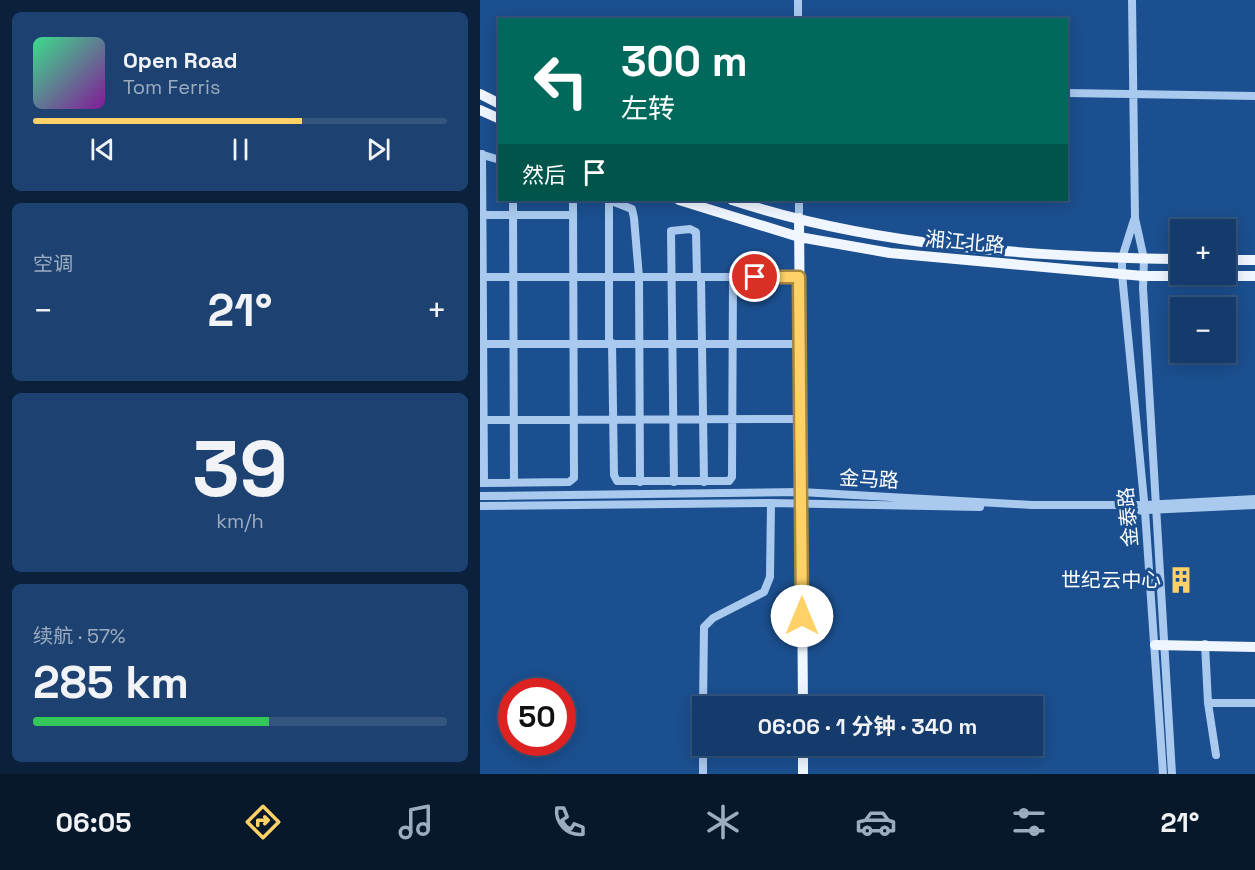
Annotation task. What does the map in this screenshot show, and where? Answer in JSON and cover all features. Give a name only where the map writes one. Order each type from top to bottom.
[{"type":"main road","points":[[480,94],[498,103]]},
{"type":"main road","points":[[480,110],[498,118]]},
{"type":"main road","name":"湘江北路","points":[[682,201],[799,237],[890,254],[1143,276],[1255,276]]},
{"type":"main road","name":"湘江北路","points":[[735,201],[779,215],[898,238],[1008,250],[1170,259]]},
{"type":"main road","points":[[799,218],[803,696]]},
{"type":"main road","points":[[1236,260],[1255,260]]},
{"type":"main road","points":[[1160,644],[1255,647]]},
{"type":"main road","points":[[803,756],[803,774]]},
{"type":"street","points":[[798,0],[798,18]]},
{"type":"street","points":[[1132,0],[1135,218],[1144,259],[1143,276],[1158,508],[1160,644],[1172,774]]},
{"type":"street","points":[[1068,93],[1255,96]]},
{"type":"street","points":[[498,159],[481,154],[482,483],[573,481],[573,201]]},
{"type":"street","points":[[513,201],[514,482]]},
{"type":"street","points":[[609,201],[615,479],[619,482],[726,482],[731,479],[734,420],[733,277]]},
{"type":"street","points":[[612,201],[632,209],[639,277],[640,482]]},
{"type":"street","points":[[799,201],[799,218]]},
{"type":"street","points":[[481,215],[573,215]]},
{"type":"street","name":"金泰路","points":[[1135,218],[1122,258],[1122,274],[1144,508],[1160,644],[1163,774]]},
{"type":"street","points":[[674,482],[670,233],[674,230],[690,230],[696,232],[699,277],[704,482]]},
{"type":"street","points":[[481,277],[799,277]]},
{"type":"street","points":[[482,344],[800,344]]},
{"type":"street","points":[[482,420],[800,419]]},
{"type":"street","name":"金马路","points":[[480,496],[801,498],[1144,508],[1255,505]]},
{"type":"street","name":"金马路","points":[[480,506],[771,503],[801,498]]},
{"type":"street","name":"金马路","points":[[1158,508],[1255,499]]},
{"type":"street","points":[[703,696],[704,627],[713,618],[764,592],[770,577],[771,503]]},
{"type":"street","points":[[1206,644],[1208,703],[1216,755]]},
{"type":"street","points":[[1208,703],[1255,703]]},
{"type":"street","points":[[703,756],[704,774]]},
{"type":"place","name":"世纪云中心","points":[[1181,580]]},
{"type":"route","points":[[755,277],[799,277],[802,616]]}]
